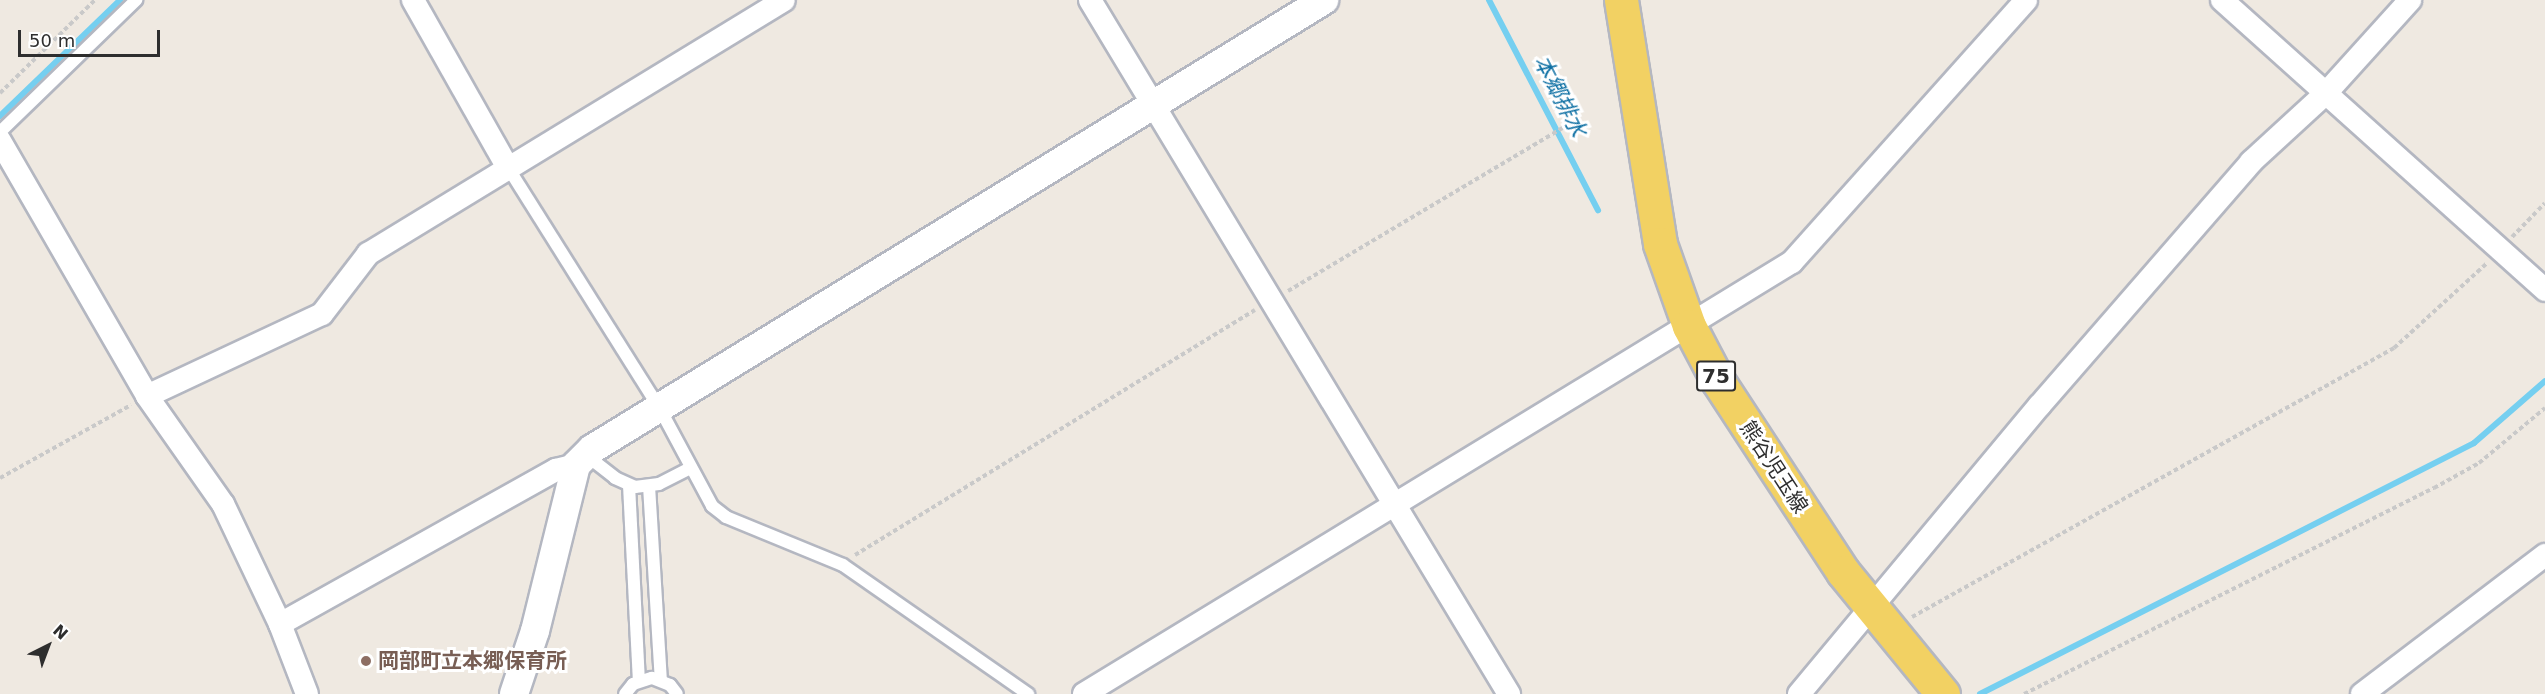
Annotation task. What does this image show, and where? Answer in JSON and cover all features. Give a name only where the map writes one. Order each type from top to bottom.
[{"type":"main road","name":"熊谷児玉線","points":[[1621,0],[1660,244],[1689,326],[1731,401],[1879,620],[1943,694]]},
{"type":"street","points":[[147,396],[322,314],[368,254],[507,166],[784,0]]},
{"type":"street","points":[[1090,0],[1509,694]]},
{"type":"street","points":[[280,624],[556,470],[581,460],[659,407],[1324,0]]},
{"type":"street","points":[[1084,694],[1689,326],[1803,253],[2026,0]]},
{"type":"street","points":[[2222,0],[2545,290]]},
{"type":"street","points":[[1799,694],[1879,620],[2040,405],[2251,162],[2327,93],[2410,0]]},
{"type":"street","points":[[414,1],[507,166]]},
{"type":"street","points":[[0,141],[147,396],[223,504],[280,624],[307,694]]},
{"type":"street","points":[[514,694],[535,631],[581,460]]},
{"type":"street","points":[[2362,694],[2545,555]]},
{"type":"lane","points":[[0,132],[136,0]]},
{"type":"lane","points":[[507,166],[659,407],[712,506],[726,517],[843,565],[1028,694]]},
{"type":"lane","points":[[581,460],[629,485],[649,486],[691,468]]},
{"type":"lane","points":[[629,485],[639,681]]},
{"type":"lane","points":[[649,486],[661,680]]},
{"type":"lane","points":[[625,694],[639,681],[661,680],[677,694]]},
{"type":"path","points":[[0,93],[95,0]]},
{"type":"path","points":[[843,565],[860,550],[1568,125]]},
{"type":"path","points":[[1879,620],[2394,348],[2500,250],[2545,203]]},
{"type":"path","points":[[0,478],[147,396]]},
{"type":"path","points":[[2024,694],[2434,488],[2479,463],[2545,408]]},
{"type":"waterway","name":"本郷排水","points":[[0,116],[120,0]]},
{"type":"waterway","name":"本郷排水","points":[[1489,0],[1598,210]]},
{"type":"waterway","points":[[1980,694],[2474,443],[2545,381]]},
{"type":"place","name":"岡部町立本郷保育所","points":[[366,661]]}]
